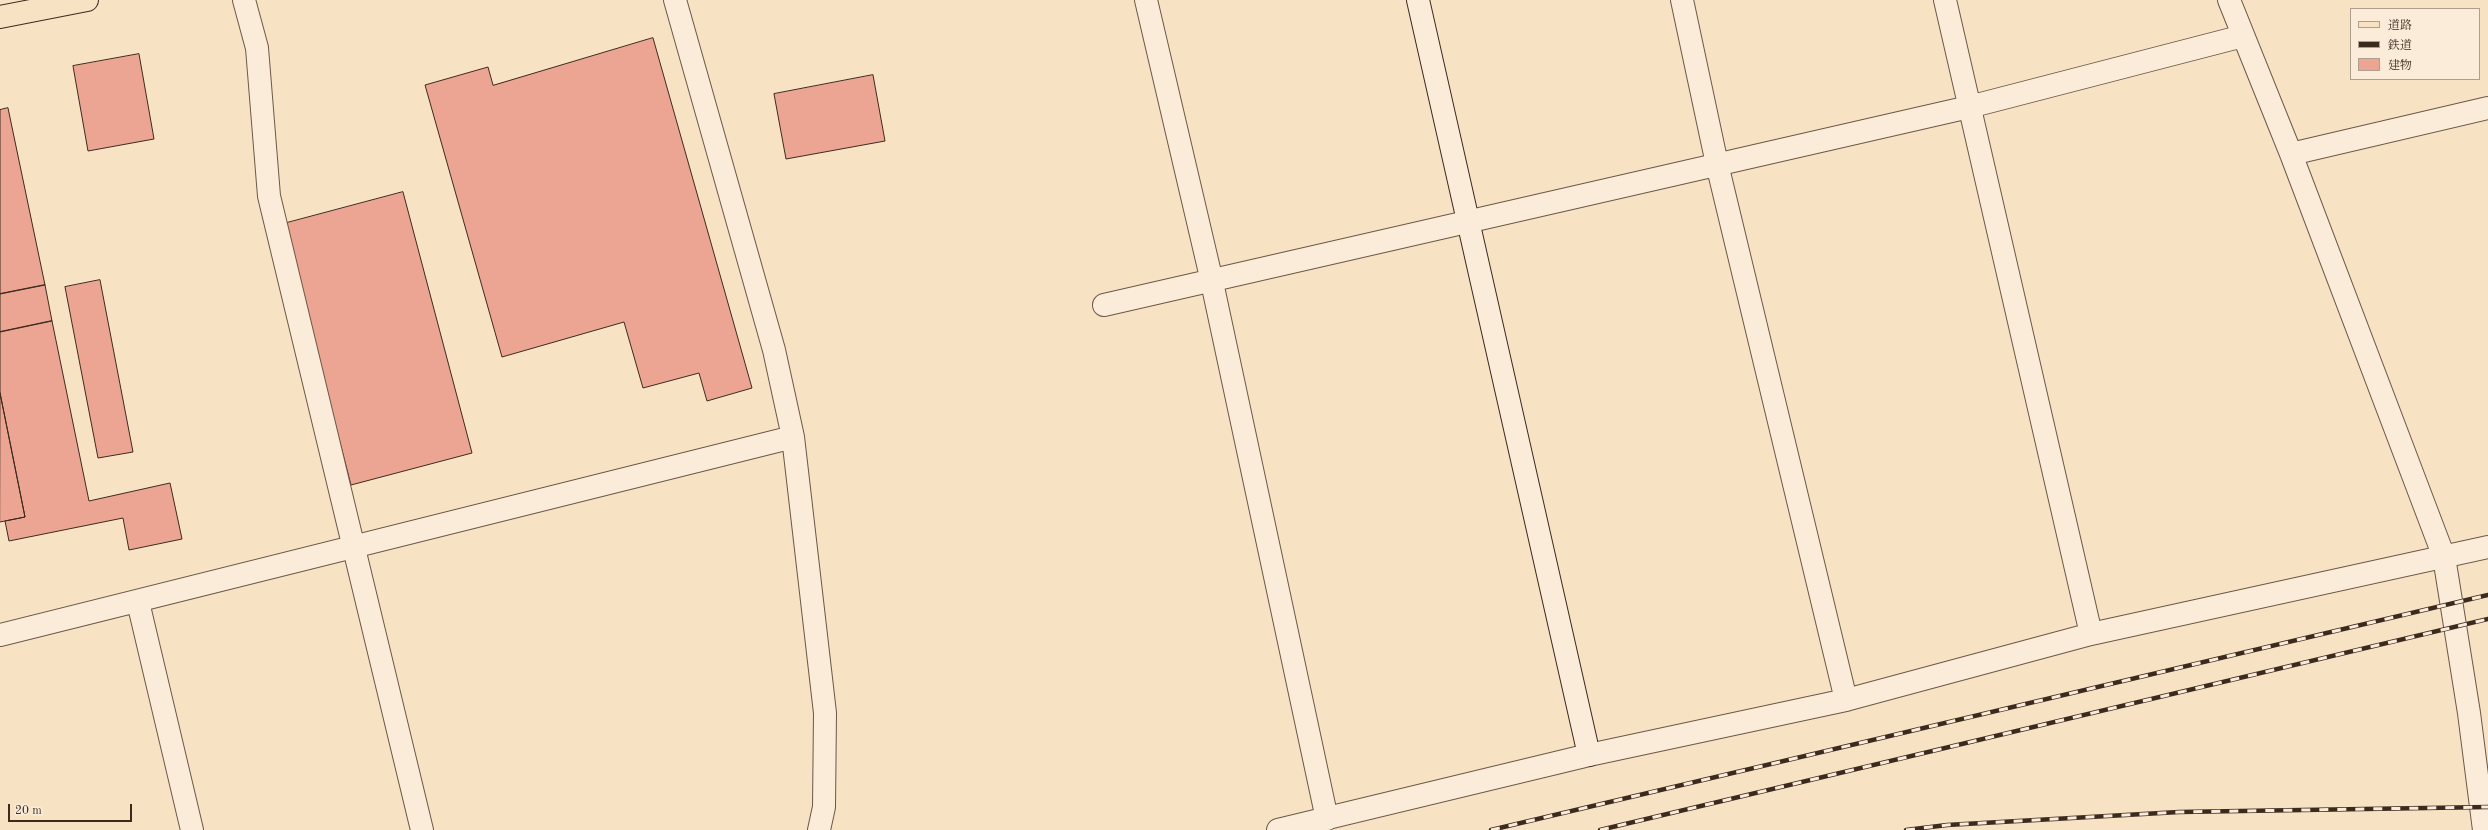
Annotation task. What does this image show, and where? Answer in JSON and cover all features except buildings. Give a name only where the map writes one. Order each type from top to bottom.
[{"type":"main road","points":[[0,17],[87,0]]},
{"type":"street","points":[[244,0],[257,48],[269,196],[352,547],[422,830]]},
{"type":"street","points":[[675,0],[774,350],[793,437],[826,713],[824,808],[820,830]]},
{"type":"street","points":[[1146,0],[1212,280],[1327,819]]},
{"type":"street","points":[[1418,0],[1589,755]]},
{"type":"street","points":[[1682,0],[1717,164],[1846,700]]},
{"type":"street","points":[[1945,0],[2091,634]]},
{"type":"street","points":[[2228,0],[2291,154],[2444,557],[2482,767],[2484,830]]},
{"type":"street","points":[[1104,305],[1969,107],[2243,36]]},
{"type":"street","points":[[2291,154],[2488,108]]},
{"type":"street","points":[[0,635],[138,602],[793,437]]},
{"type":"street","points":[[1278,830],[1589,755],[1846,700],[2091,634],[2488,547]]},
{"type":"street","points":[[138,602],[192,830]]},
{"type":"railway","points":[[1491,830],[2488,595]]},
{"type":"railway","points":[[1600,830],[2488,619]]},
{"type":"railway","points":[[1906,830],[1947,825],[2179,812],[2488,807]]}]
